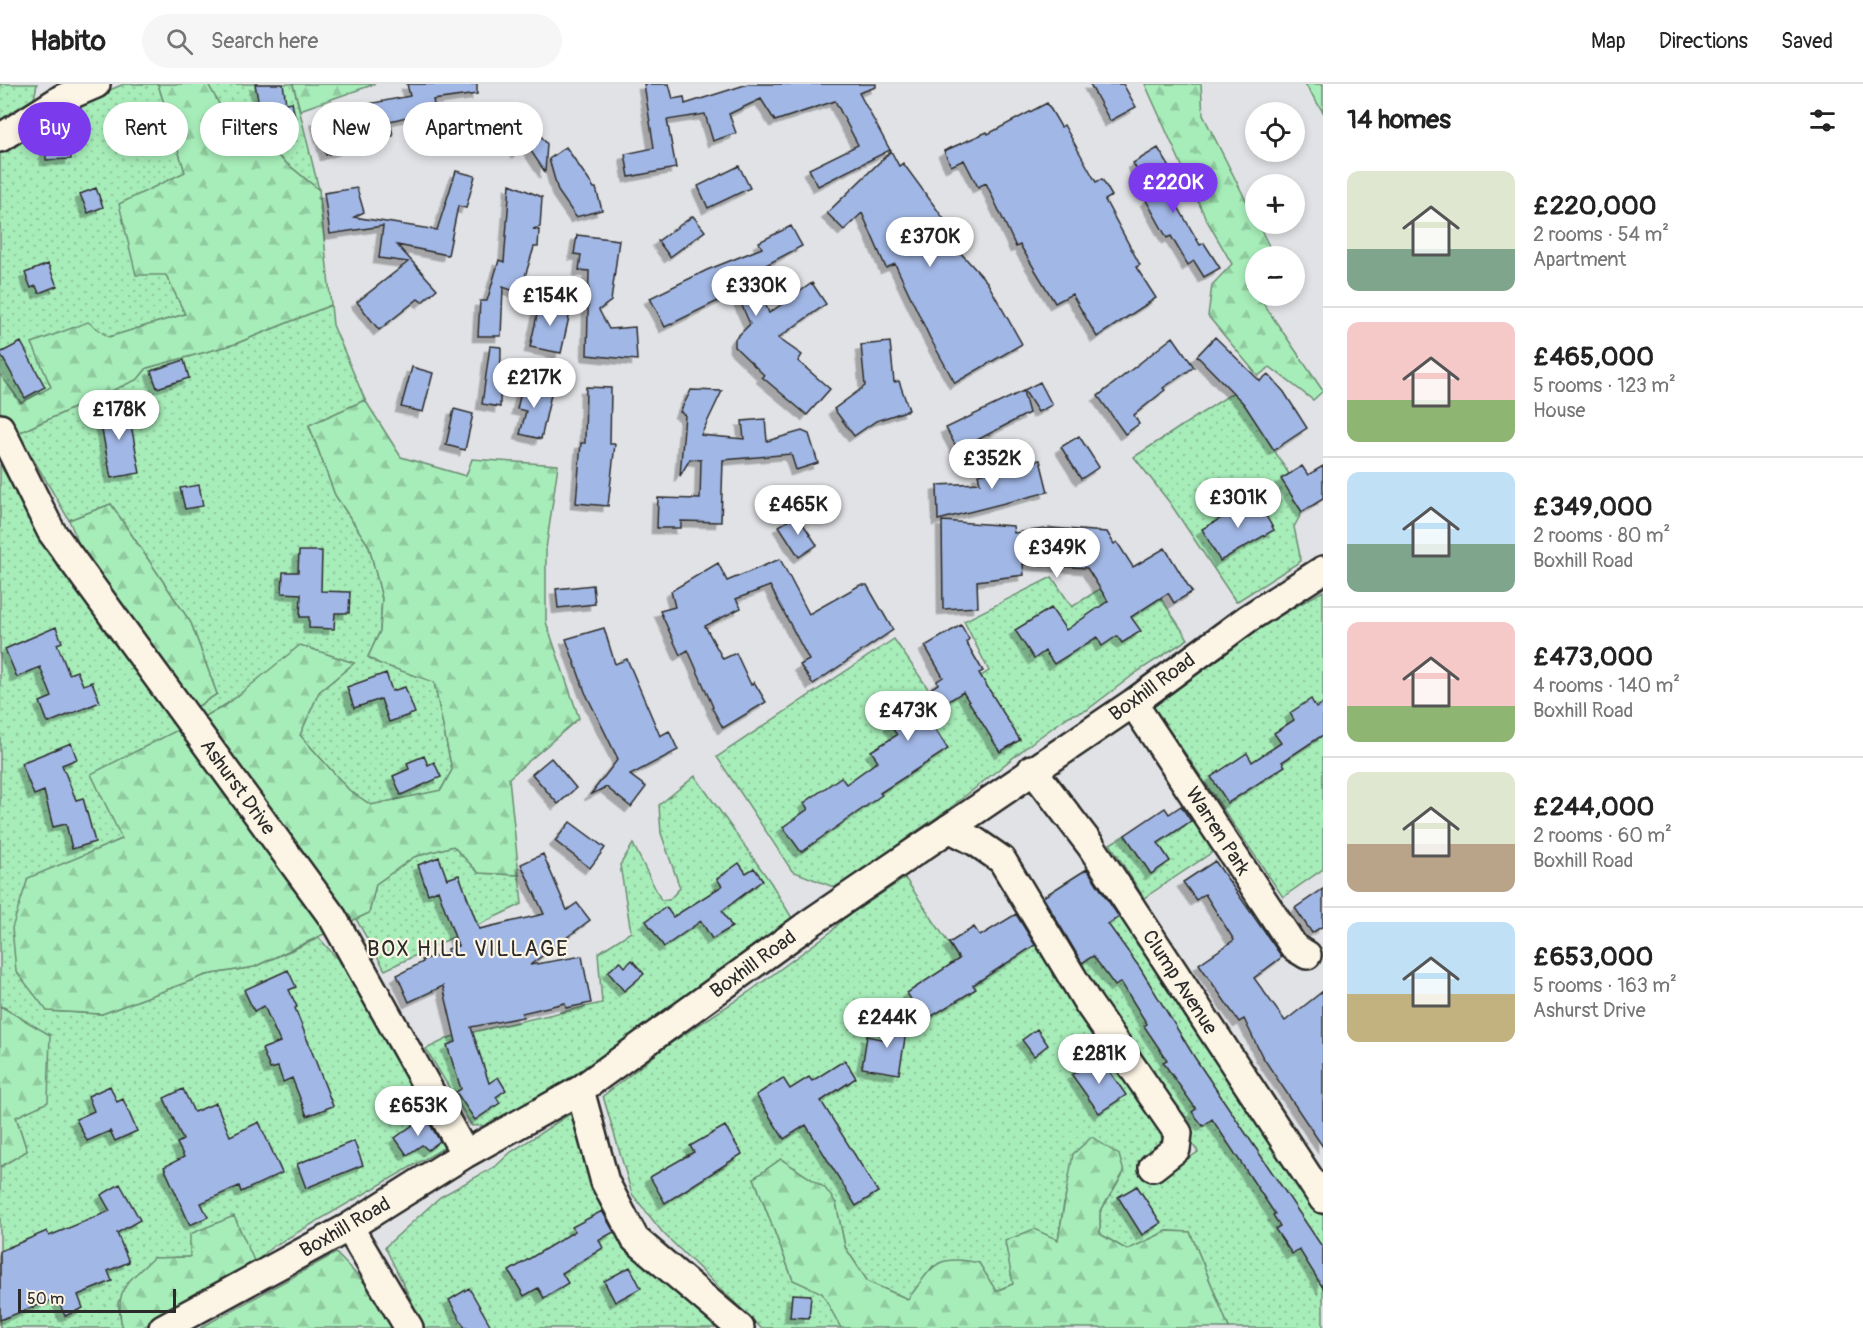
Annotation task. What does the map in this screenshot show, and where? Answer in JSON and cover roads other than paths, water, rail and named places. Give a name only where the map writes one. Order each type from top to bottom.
[{"type":"street","points":[[0,138],[62,99],[96,84]]},
{"type":"street","name":"Ashurst Drive","points":[[0,428],[51,531],[333,918],[465,1154]]},
{"type":"street","name":"Boxhill Road","points":[[163,1328],[349,1227],[465,1154],[580,1090],[810,923],[1032,769],[1133,703],[1239,625],[1323,570]]},
{"type":"street","name":"Warren Park","points":[[1133,703],[1294,946],[1307,955]]},
{"type":"street","name":"Clump Avenue","points":[[1032,769],[1091,846],[1323,1199]]},
{"type":"street","points":[[949,828],[976,842],[1002,860],[1088,1003],[1178,1133],[1176,1149],[1153,1167]]},
{"type":"street","points":[[580,1090],[605,1182],[635,1239],[740,1328]]},
{"type":"street","points":[[349,1227],[409,1328]]},
{"type":"district","name":"BOX HILL VILLAGE","points":[[468,949]]}]
